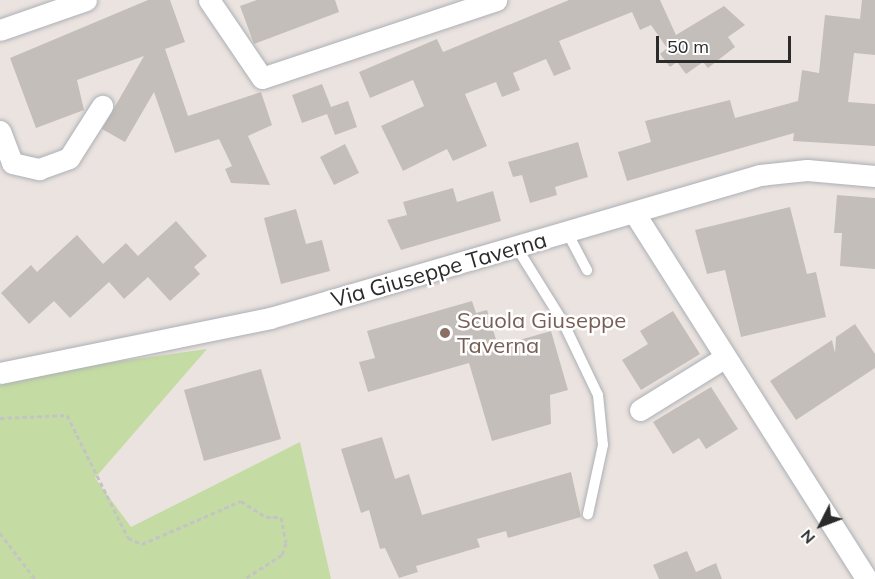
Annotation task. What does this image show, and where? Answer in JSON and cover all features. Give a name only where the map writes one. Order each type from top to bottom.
[{"type":"street","points":[[0,30],[86,0]]},
{"type":"street","points":[[209,0],[262,78],[496,0]]},
{"type":"street","points":[[0,130],[12,163],[39,169],[69,158],[102,106]]},
{"type":"street","name":"Via Giuseppe Taverna","points":[[0,373],[270,318],[776,173],[875,176]]},
{"type":"street","points":[[635,214],[724,358],[867,579]]},
{"type":"street","points":[[639,410],[724,358]]},
{"type":"lane","points":[[568,234],[587,270]]},
{"type":"lane","points":[[517,248],[564,322],[598,395],[603,445],[588,514]]},
{"type":"path","points":[[0,418],[67,415],[129,538],[142,544],[241,501],[266,517],[281,516],[286,543],[282,555],[244,579]]},
{"type":"path","points":[[0,533],[35,579]]},
{"type":"green space","points":[[207,349],[95,478],[131,527],[300,442],[331,579],[0,579],[0,378]]},
{"type":"building","points":[[148,0],[170,0],[185,42],[165,49],[188,116],[261,92],[272,125],[248,136],[270,185],[231,183],[225,169],[232,166],[219,139],[175,153],[154,92],[125,142],[102,129],[144,56],[77,80],[84,110],[36,128],[10,58]]},
{"type":"building","points":[[257,0],[335,0],[339,12],[254,44],[240,6]]},
{"type":"building","points":[[569,0],[660,0],[676,35],[724,6],[745,25],[728,37],[735,47],[708,68],[703,62],[686,74],[677,62],[670,67],[660,54],[667,48],[651,25],[640,30],[632,12],[559,41],[571,69],[554,76],[546,59],[513,73],[520,90],[502,97],[496,82],[465,94],[487,146],[453,161],[447,149],[403,171],[381,126],[424,106],[413,80],[370,98],[359,72],[437,39],[443,52]]},
{"type":"building","points":[[862,0],[875,0],[875,55],[854,53],[848,102],[875,104],[875,146],[793,141],[794,133],[627,181],[618,152],[651,142],[645,121],[730,100],[735,118],[798,101],[802,70],[819,73],[825,15],[860,19]]},
{"type":"building","points":[[322,84],[331,107],[348,101],[357,127],[335,135],[327,114],[302,123],[292,95]]},
{"type":"building","points":[[578,142],[588,177],[555,187],[557,195],[530,203],[522,175],[513,177],[508,162]]},
{"type":"building","points":[[345,144],[359,173],[334,185],[320,157]]},
{"type":"building","points":[[453,188],[457,202],[493,191],[501,221],[401,250],[387,220],[407,215],[403,202]]},
{"type":"building","points":[[837,195],[875,198],[875,269],[840,266],[842,233],[834,233]]},
{"type":"building","points":[[790,207],[807,274],[816,272],[826,317],[741,337],[725,270],[707,274],[695,230]]},
{"type":"building","points":[[296,209],[306,244],[322,240],[330,271],[281,284],[264,218]]},
{"type":"building","points":[[176,221],[207,256],[194,267],[200,274],[170,301],[148,277],[124,299],[109,282],[70,318],[54,301],[29,324],[1,293],[31,265],[37,272],[77,235],[103,264],[126,243],[138,256]]},
{"type":"building","points":[[472,301],[476,313],[487,310],[498,346],[551,331],[568,390],[550,395],[551,424],[492,441],[469,363],[368,392],[359,362],[375,358],[367,331]]},
{"type":"building","points":[[673,311],[700,354],[641,390],[622,360],[648,344],[640,331]]},
{"type":"building","points":[[855,324],[875,354],[875,368],[796,420],[770,381],[832,340],[835,353],[836,337]]},
{"type":"building","points":[[261,369],[281,439],[204,461],[184,390]]},
{"type":"building","points":[[711,387],[738,429],[706,449],[699,438],[673,454],[653,422]]},
{"type":"building","points":[[382,437],[395,479],[409,474],[422,515],[571,472],[581,517],[508,538],[506,531],[477,539],[480,547],[416,566],[418,572],[399,578],[385,548],[380,549],[369,510],[361,513],[341,449]]},
{"type":"building","points":[[687,551],[696,572],[716,563],[722,579],[659,579],[653,565]]},
{"type":"place","name":"Scuola Giuseppe Taverna","points":[[445,333]]}]
